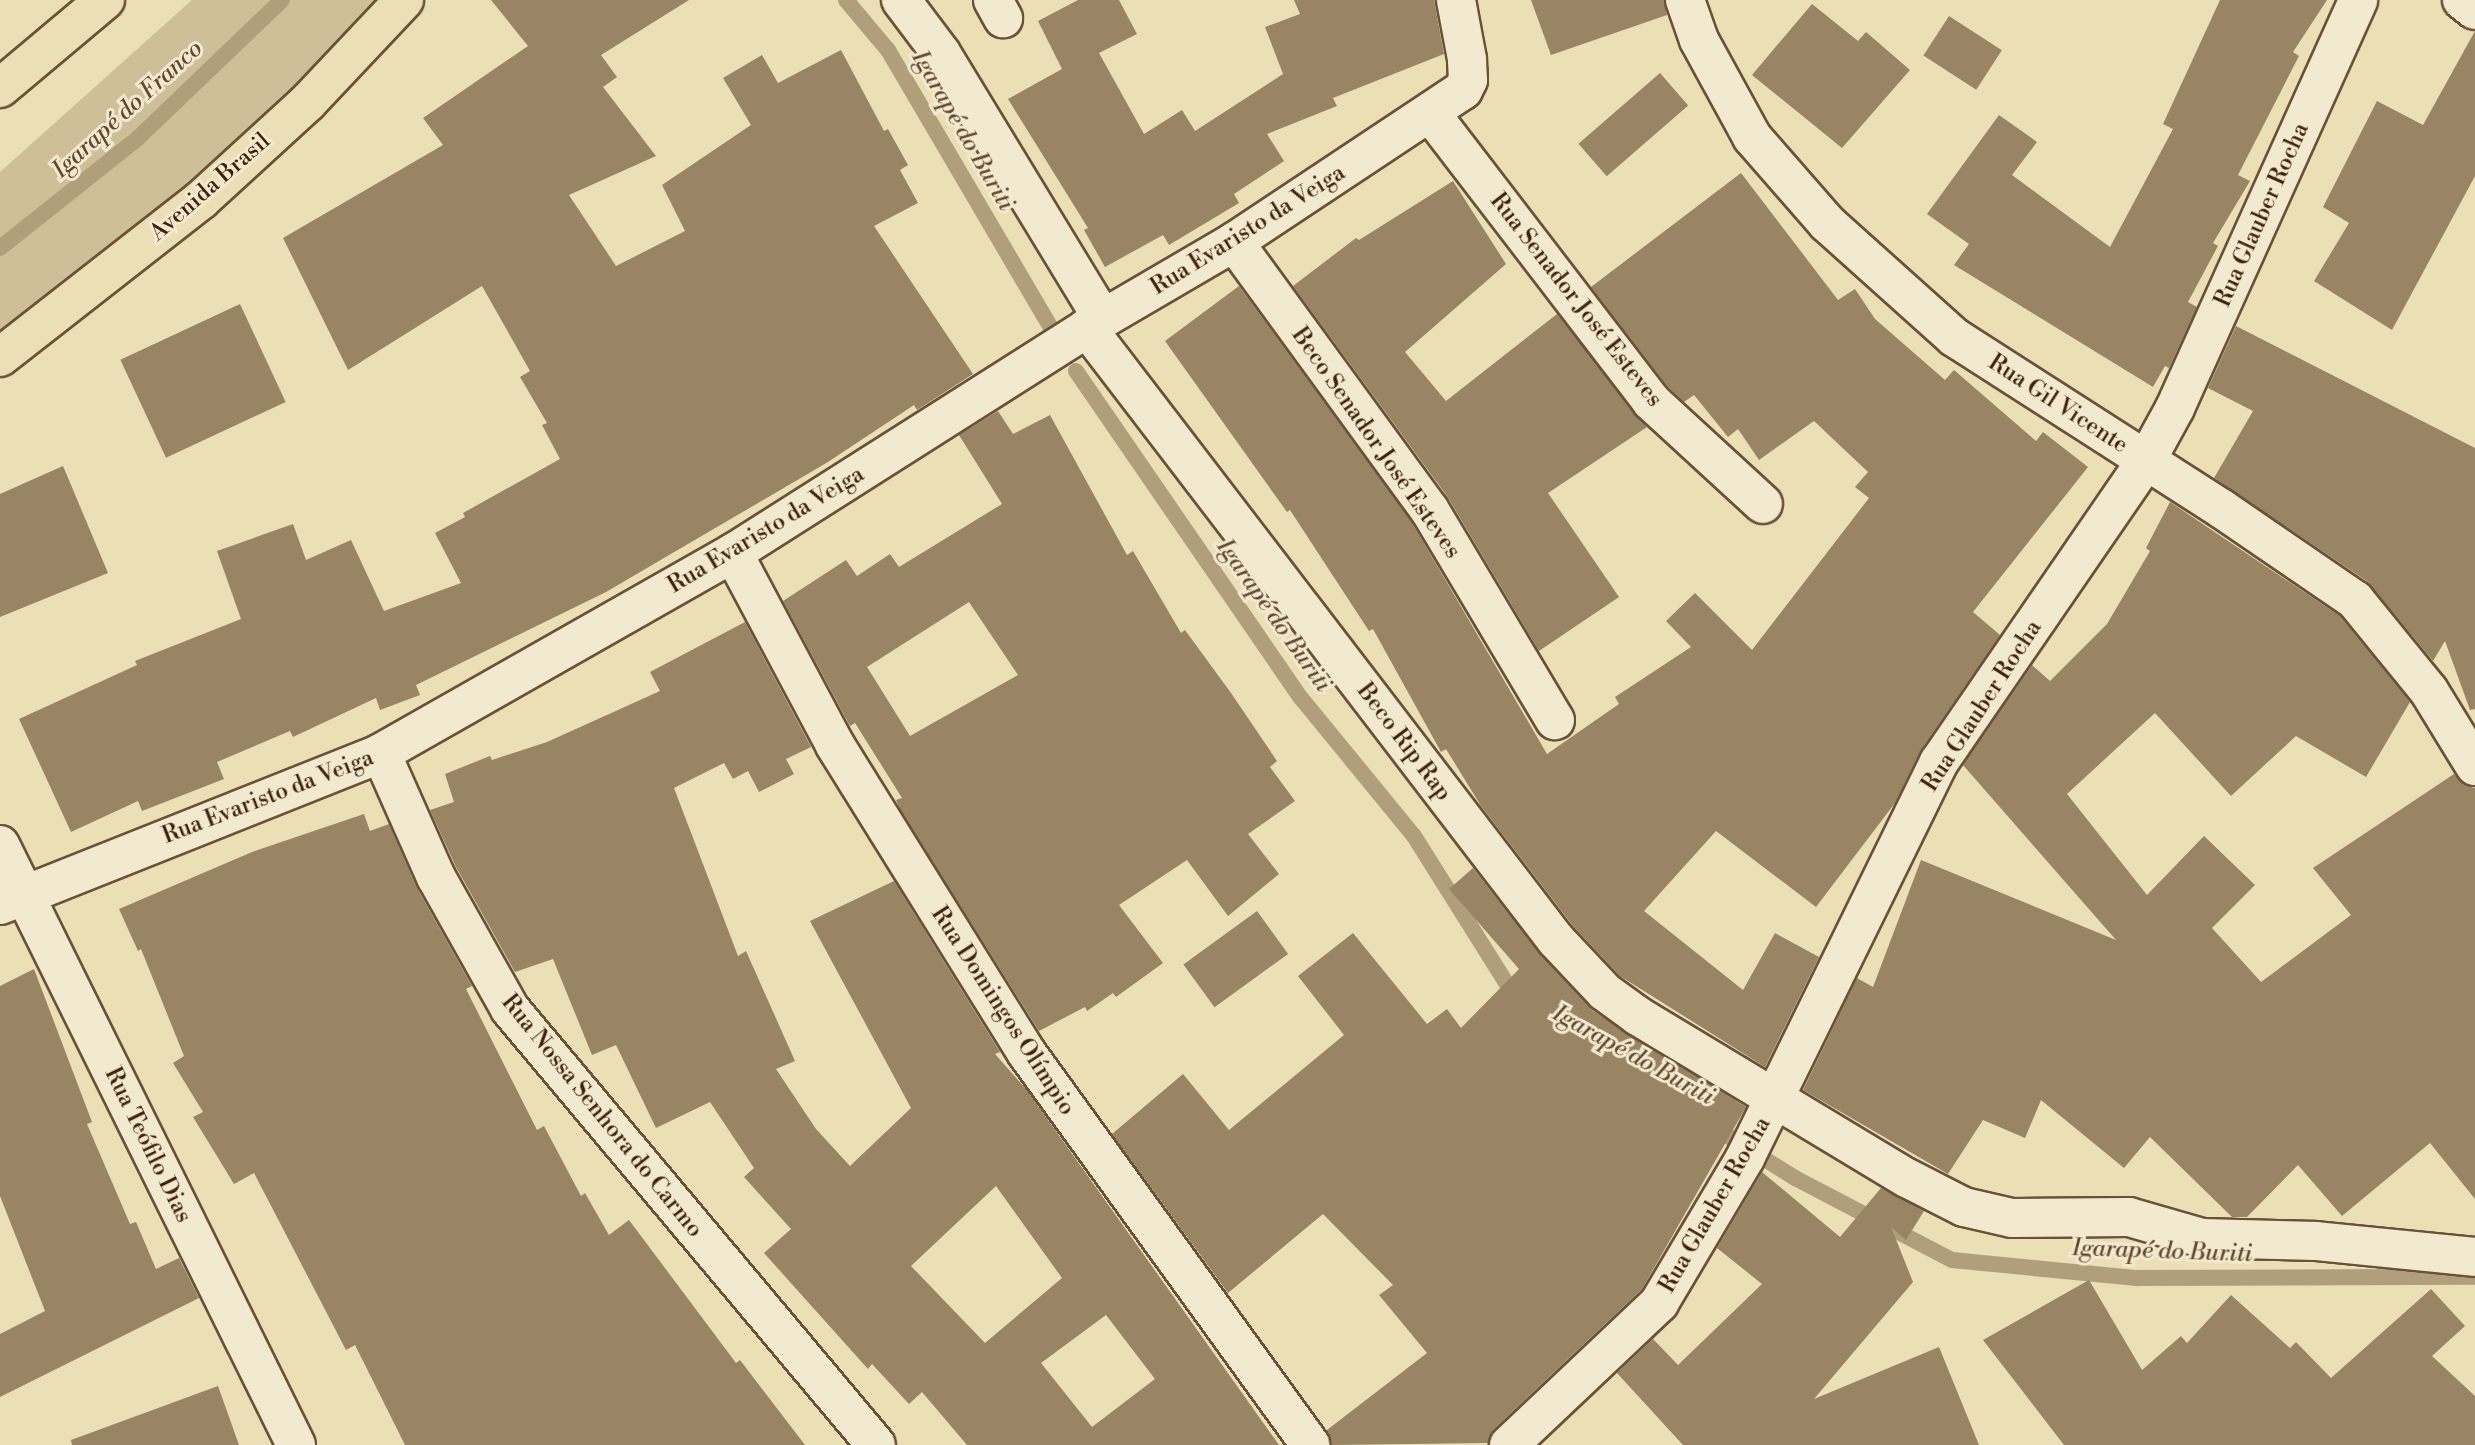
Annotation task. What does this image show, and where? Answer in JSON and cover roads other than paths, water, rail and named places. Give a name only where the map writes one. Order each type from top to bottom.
[{"type":"highway","points":[[0,88],[105,0]]},
{"type":"highway","name":"Avenida Brasil","points":[[0,357],[201,200],[308,102],[404,0]]},
{"type":"street","name":"Beco Rip Rap","points":[[901,0],[941,53],[1095,324],[1556,940],[1605,992],[1638,1016],[1775,1101],[1907,1178],[1964,1207],[2000,1215],[2129,1217],[2202,1238],[2316,1241],[2475,1257]]},
{"type":"street","name":"Rua Evaristo da Veiga","points":[[12,899],[381,753],[733,553],[1095,324],[1234,242],[1432,114],[1462,90],[1468,80],[1467,60],[1456,0]]},
{"type":"street","name":"Rua Gil Vicente","points":[[1685,0],[1699,40],[1752,137],[1827,223],[1954,337],[2355,600],[2429,691],[2475,766]]},
{"type":"street","name":"Rua Glauber Rocha","points":[[1509,1445],[1659,1303],[1745,1158],[1940,762],[2146,461],[2358,0]]},
{"type":"street","points":[[2462,0],[2475,9]]},
{"type":"street","name":"Rua Senador José Esteves","points":[[1432,114],[1651,401],[1763,504]]},
{"type":"street","name":"Beco Senador José Esteves","points":[[1234,242],[1429,509],[1555,720]]},
{"type":"street","name":"Rua Domingos Olímpio","points":[[733,553],[835,744],[1026,1052],[1311,1445]]},
{"type":"street","name":"Rua Nossa Senhora do Carmo","points":[[381,753],[436,877],[510,1009],[876,1445]]},
{"type":"street","name":"Rua Teófilo Dias","points":[[0,845],[12,899],[296,1445]]},
{"type":"waterway","name":"Igarapé do Franco","points":[[0,248],[137,139],[282,0]]},
{"type":"waterway","name":"Igarapé do Buriti","points":[[846,0],[888,50],[1051,328]]},
{"type":"waterway","name":"Igarapé do Buriti","points":[[1076,371],[1301,698],[1414,836],[1517,1000]]},
{"type":"waterway","name":"Igarapé do Buriti","points":[[1712,1126],[1795,1178],[1952,1260],[2137,1278],[2475,1277]]}]
